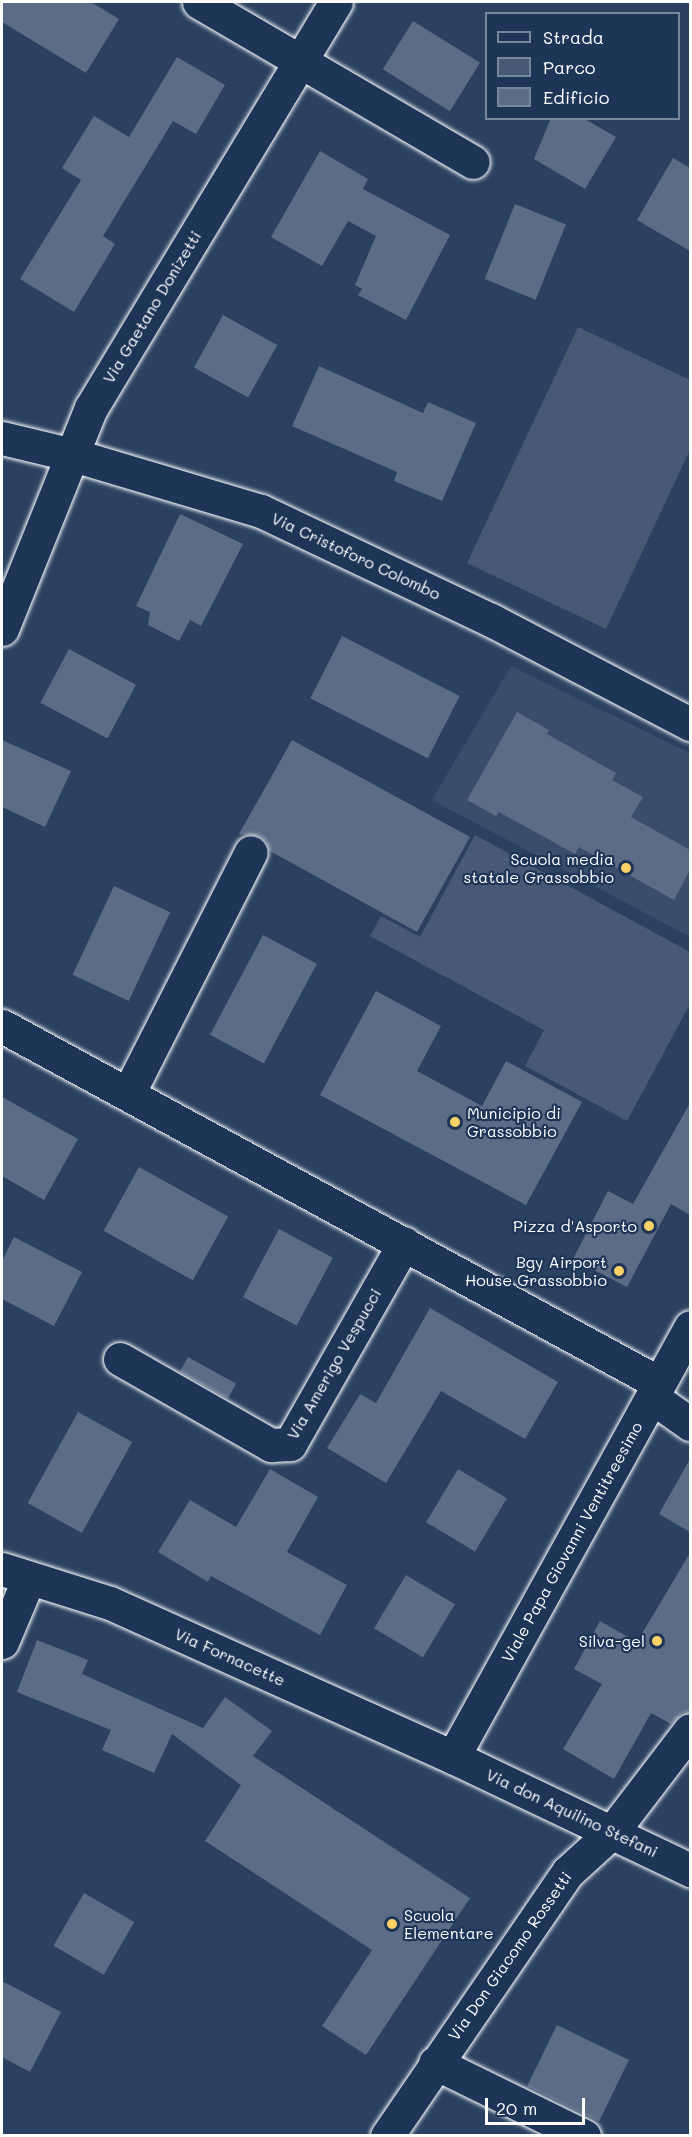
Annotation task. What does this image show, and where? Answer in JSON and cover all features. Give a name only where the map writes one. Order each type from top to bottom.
[{"type":"street","points":[[199,2],[473,162]]},
{"type":"street","name":"Via Gaetano Donizetti","points":[[2,629],[91,408],[336,2]]},
{"type":"street","name":"Via Cristoforo Colombo","points":[[2,438],[73,455],[261,511],[491,620],[690,724]]},
{"type":"street","points":[[128,1094],[251,852]]},
{"type":"street","points":[[2,1026],[404,1243],[655,1390],[690,1424]]},
{"type":"street","name":"Via Amerigo Vespucci","points":[[120,1359],[271,1445],[290,1444],[404,1243]]},
{"type":"street","name":"Viale Papa Giovanni Ventitreesimo","points":[[453,1757],[690,1327]]},
{"type":"street","points":[[2,1642],[15,1573]]},
{"type":"street","name":"Via Fornacette","points":[[15,1573],[110,1603],[453,1757]]},
{"type":"street","name":"Via Don Giacomo Rossetti","points":[[387,2136],[568,1872],[612,1832],[690,1730]]},
{"type":"street","name":"Via don Aquilino Stefani","points":[[453,1757],[690,1870]]},
{"type":"street","points":[[435,2063],[584,2136]]},
{"type":"shaded area","name":"Scuola media statale Grassobbio","points":[[511,666],[690,753],[690,937],[432,800]]},
{"type":"green space","points":[[578,327],[690,380],[690,450],[606,629],[467,563]]},
{"type":"green space","points":[[475,835],[690,952],[690,1004],[627,1121],[525,1066],[544,1030],[370,936],[381,916],[420,937]]},
{"type":"building","points":[[2,2],[91,2],[119,19],[86,73],[2,22]]},
{"type":"building","points":[[413,21],[480,63],[450,111],[383,69]]},
{"type":"building","points":[[177,57],[225,85],[196,134],[173,121],[103,236],[115,244],[74,312],[20,279],[81,180],[62,168],[94,116],[129,137]]},
{"type":"building","points":[[550,120],[586,120],[616,137],[585,189],[534,159]]},
{"type":"building","points":[[320,151],[368,179],[363,189],[450,235],[406,320],[358,295],[362,289],[355,285],[376,236],[348,221],[322,266],[271,237]]},
{"type":"building","points":[[673,158],[690,168],[690,251],[637,220]]},
{"type":"building","points":[[515,204],[566,225],[536,300],[485,279]]},
{"type":"building","points":[[223,315],[277,345],[248,398],[194,367]]},
{"type":"building","points":[[319,366],[423,413],[428,402],[476,423],[442,501],[394,481],[397,472],[292,426]]},
{"type":"building","points":[[180,514],[243,544],[201,626],[190,620],[179,641],[148,625],[150,612],[136,606]]},
{"type":"building","points":[[342,636],[460,696],[428,758],[310,698]]},
{"type":"building","points":[[69,649],[136,685],[107,739],[40,703]]},
{"type":"building","points":[[517,712],[549,730],[547,734],[616,773],[612,780],[643,797],[631,817],[690,850],[690,870],[674,900],[579,847],[575,854],[499,812],[496,816],[467,800]]},
{"type":"building","points":[[2,740],[71,771],[45,827],[2,807]]},
{"type":"building","points":[[292,740],[470,837],[417,932],[270,851],[267,842],[260,836],[239,834]]},
{"type":"building","points":[[114,886],[170,912],[129,1001],[73,975]]},
{"type":"building","points":[[263,935],[317,964],[264,1063],[210,1035]]},
{"type":"building","points":[[376,991],[441,1026],[417,1071],[482,1106],[506,1061],[582,1102],[526,1205],[320,1095]]},
{"type":"building","points":[[2,1097],[78,1139],[44,1200],[2,1176]]},
{"type":"building","points":[[690,1103],[690,1215],[671,1204],[627,1287],[573,1259],[608,1191],[633,1204]]},
{"type":"building","points":[[139,1167],[228,1216],[193,1280],[104,1231]]},
{"type":"building","points":[[279,1229],[333,1258],[297,1326],[243,1297]]},
{"type":"building","points":[[14,1237],[82,1272],[54,1326],[2,1299],[2,1261]]},
{"type":"building","points":[[430,1308],[558,1382],[525,1439],[441,1391],[386,1483],[327,1448],[360,1394],[376,1403]]},
{"type":"building","points":[[188,1357],[236,1384],[228,1399],[180,1372]]},
{"type":"building","points":[[78,1412],[132,1442],[82,1533],[28,1503]]},
{"type":"building","points":[[690,1459],[690,1532],[659,1514]]},
{"type":"building","points":[[270,1469],[318,1497],[287,1552],[347,1585],[320,1635],[211,1576],[208,1582],[158,1552],[190,1500],[236,1527]]},
{"type":"building","points":[[458,1469],[507,1498],[475,1552],[426,1522]]},
{"type":"building","points":[[690,1553],[690,1712],[682,1713],[671,1724],[651,1713],[614,1779],[563,1749],[602,1684],[574,1669],[600,1621],[637,1642]]},
{"type":"building","points":[[406,1575],[455,1604],[423,1658],[374,1628]]},
{"type":"building","name":"Scuola Elementare","points":[[37,1640],[88,1660],[82,1674],[203,1728],[225,1697],[272,1731],[253,1756],[470,1898],[366,2055],[322,2026],[372,1950],[205,1841],[241,1785],[172,1734],[154,1773],[102,1750],[111,1730],[17,1692]]},
{"type":"building","points":[[84,1893],[134,1922],[104,1975],[54,1946]]},
{"type":"building","points":[[2,1981],[61,2012],[30,2072],[2,2057]]},
{"type":"building","points":[[557,2025],[629,2060],[599,2121],[527,2086]]},
{"type":"place","name":"Scuola media statale Grassobbio","points":[[626,868]]},
{"type":"place","name":"Municipio di Grassobbio","points":[[455,1122]]},
{"type":"place","name":"Pizza d'Asporto","points":[[649,1226]]},
{"type":"place","name":"Bgy Airport House Grassobbio","points":[[619,1271]]},
{"type":"place","name":"Silva-gel","points":[[657,1641]]},
{"type":"place","name":"Scuola Elementare","points":[[392,1924]]}]
